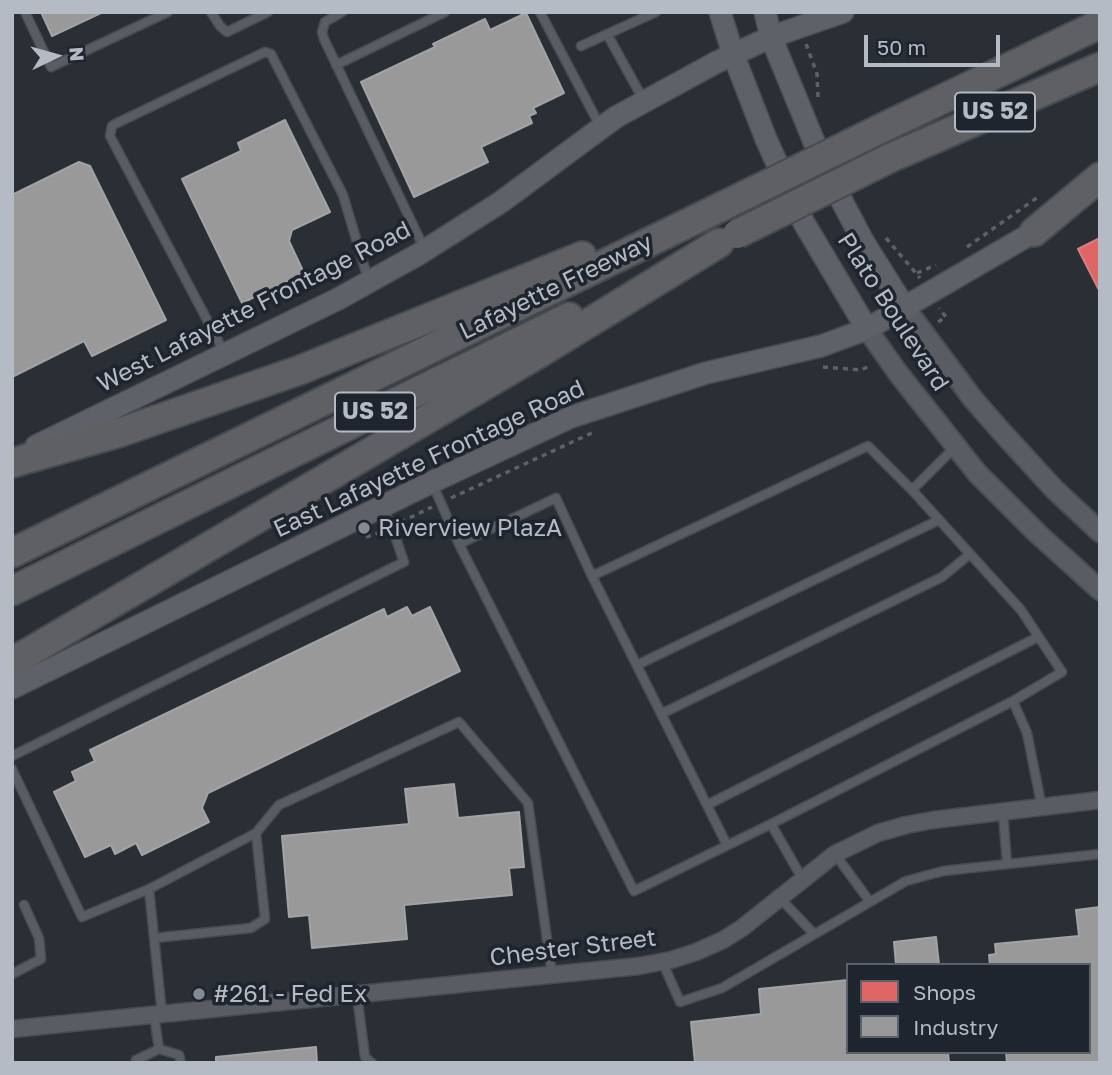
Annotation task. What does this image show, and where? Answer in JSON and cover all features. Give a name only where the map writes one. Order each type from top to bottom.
[{"type":"highway","name":"Lafayette Freeway","points":[[12,553],[1100,24]]},
{"type":"highway","name":"Lafayette Freeway","points":[[12,591],[890,158],[1100,67]]},
{"type":"highway","points":[[1034,232],[1100,177]]},
{"type":"highway","points":[[12,461],[121,432],[300,370],[575,259],[714,210]]},
{"type":"highway","points":[[12,662],[538,354],[728,238]]},
{"type":"main road","name":"Plato Boulevard","points":[[720,12],[766,139],[804,223],[867,329]]},
{"type":"main road","name":"Plato Boulevard","points":[[765,12],[771,37],[826,171],[863,241],[905,308]]},
{"type":"main road","name":"West Lafayette Frontage Road","points":[[12,461],[369,282],[501,202],[601,128],[645,101],[733,54],[771,37],[843,12]]},
{"type":"main road","name":"East Lafayette Frontage Road","points":[[12,688],[382,506],[571,417],[706,373],[821,346],[867,329],[1034,232]]},
{"type":"street","name":"East Lafayette Frontage Road","points":[[1034,232],[1100,191]]},
{"type":"street","name":"Plato Boulevard","points":[[905,308],[991,419],[1054,489],[1100,532]]},
{"type":"street","name":"Plato Boulevard","points":[[867,329],[898,373],[977,472],[1038,534],[1100,590]]},
{"type":"street","name":"Chester Street","points":[[12,1030],[639,966],[696,952],[723,940],[835,854],[878,833],[906,825],[1100,800]]},
{"type":"lane","points":[[25,12],[51,67],[168,12]]},
{"type":"lane","points":[[211,12],[219,26],[227,32],[268,12]]},
{"type":"lane","points":[[342,12],[325,22],[322,32],[425,250]]},
{"type":"lane","points":[[336,65],[445,12]]},
{"type":"lane","points":[[540,12],[601,128]]},
{"type":"lane","points":[[581,46],[656,12]]},
{"type":"lane","points":[[607,34],[645,101]]},
{"type":"lane","points":[[225,354],[110,136],[112,126],[116,124],[265,52],[271,54],[343,195],[369,282]]},
{"type":"lane","points":[[432,482],[459,544],[634,891],[1013,701],[1062,672],[1021,611],[940,520],[867,446],[592,576]]},
{"type":"lane","points":[[912,490],[956,446]]},
{"type":"lane","points":[[459,544],[556,498],[592,576],[727,845]]},
{"type":"lane","points":[[12,756],[404,562],[382,506]]},
{"type":"lane","points":[[637,665],[940,520]]},
{"type":"lane","points":[[661,713],[942,577],[970,554]]},
{"type":"lane","points":[[707,805],[1038,637]]},
{"type":"lane","points":[[1013,701],[1027,733],[1042,808]]},
{"type":"lane","points":[[12,769],[82,917],[149,889],[256,833],[279,805],[459,722],[528,803],[552,975]]},
{"type":"lane","points":[[1003,813],[1007,864]]},
{"type":"lane","points":[[771,824],[802,878]]},
{"type":"lane","points":[[154,938],[251,928],[265,919],[256,833]]},
{"type":"lane","points":[[835,854],[870,902]]},
{"type":"lane","points":[[662,961],[680,1002],[722,988],[906,880],[943,872],[1100,854]]},
{"type":"lane","points":[[149,889],[159,1049]]},
{"type":"lane","points":[[779,897],[814,934]]},
{"type":"lane","points":[[12,974],[41,959],[39,938],[24,905]]},
{"type":"lane","points":[[357,995],[365,1057],[372,1063]]},
{"type":"lane","points":[[136,1063],[136,1060],[159,1049],[179,1055],[181,1063]]},
{"type":"path","points":[[959,253],[1042,194]]},
{"type":"path","points":[[916,273],[941,262]]},
{"type":"path","points":[[941,311],[946,317],[942,320]]},
{"type":"building: Shops","points":[[1100,238],[1100,292],[1078,249]]},
{"type":"building: Industry","points":[[41,12],[103,12],[52,36]]},
{"type":"building: Industry","points":[[526,13],[564,93],[533,108],[536,113],[529,116],[532,123],[481,147],[488,162],[414,197],[361,82],[435,47],[433,44],[485,19],[490,30]]},
{"type":"building: Industry","points":[[285,120],[330,212],[292,230],[289,241],[304,273],[242,303],[182,179],[241,151],[238,143]]},
{"type":"building: Industry","points":[[79,162],[90,166],[166,320],[92,356],[84,341],[12,377],[12,195]]},
{"type":"building: Industry","points":[[407,607],[412,616],[430,607],[460,671],[208,793],[202,808],[209,822],[142,855],[136,843],[115,854],[111,845],[85,857],[54,792],[76,781],[72,772],[95,761],[90,750],[384,609],[387,617]]},
{"type":"building: Industry","points":[[454,784],[458,818],[519,812],[524,867],[509,868],[512,895],[404,905],[407,939],[312,948],[309,915],[289,917],[282,836],[409,824],[405,789]]},
{"type":"building: Industry","points":[[1100,907],[1100,1063],[1007,1063],[1006,1054],[1091,1054],[1091,963],[990,963],[989,955],[996,954],[995,944],[1079,936],[1076,910]]},
{"type":"building: Industry","points":[[936,937],[939,963],[896,963],[894,942]]},
{"type":"building: Industry","points":[[846,980],[846,1054],[948,1054],[949,1063],[695,1063],[691,1022],[761,1014],[759,989]]},
{"type":"building: Industry","points":[[316,1047],[317,1063],[216,1063],[216,1057]]},
{"type":"place","name":"Riverview PlazA","points":[[364,528]]},
{"type":"place","name":"#261 - Fed Ex","points":[[199,994]]}]
